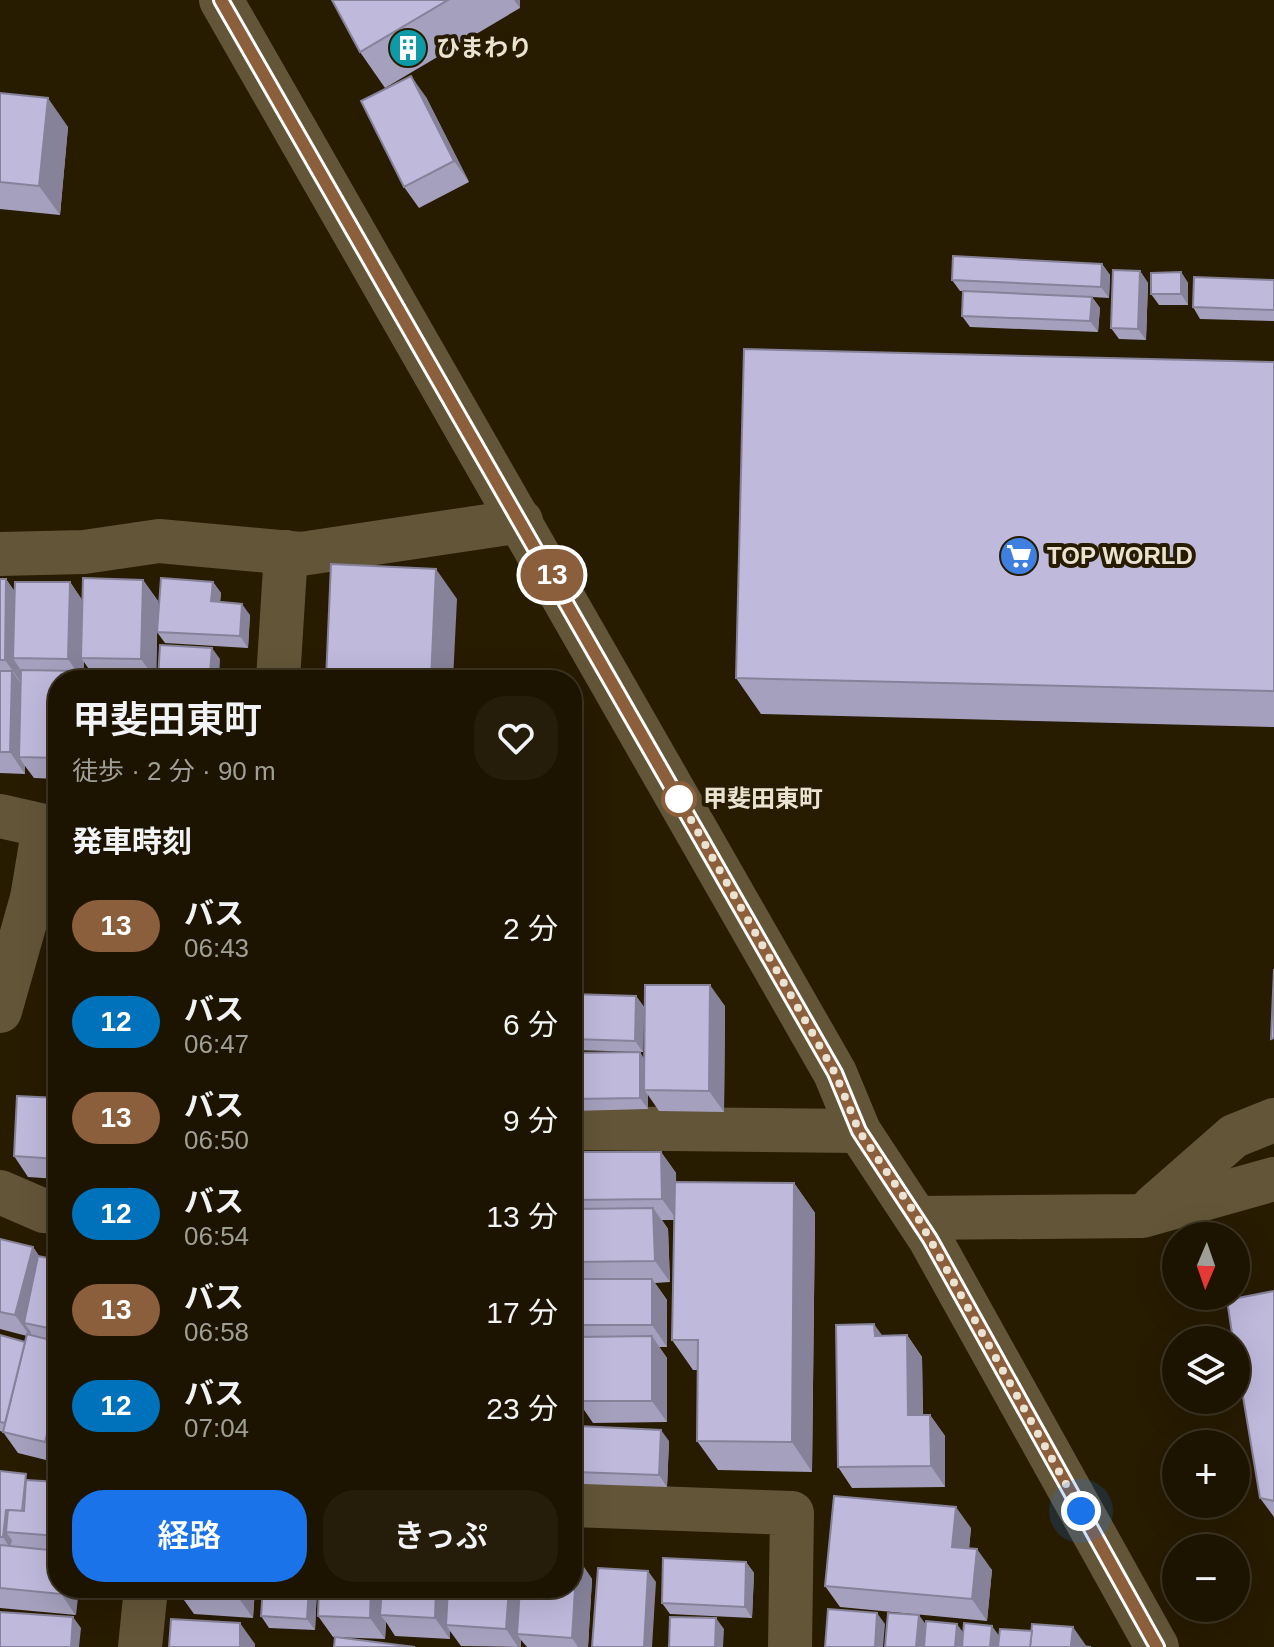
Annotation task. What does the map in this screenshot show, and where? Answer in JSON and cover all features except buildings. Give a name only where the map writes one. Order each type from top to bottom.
[{"type":"street","points":[[221,0],[835,1073],[859,1131],[918,1218],[1157,1647]]},
{"type":"street","points":[[0,554],[84,552],[159,541],[301,554],[521,521]]},
{"type":"street","points":[[279,670],[286,552]]},
{"type":"street","points":[[0,816],[44,826],[45,899],[0,1011]]},
{"type":"street","points":[[1142,1216],[1234,1136],[1274,1120]]},
{"type":"street","points":[[582,1128],[859,1131]]},
{"type":"street","points":[[918,1218],[1142,1216],[1274,1179]]},
{"type":"street","points":[[0,1192],[48,1211]]},
{"type":"street","points":[[582,1505],[792,1513],[790,1647]]},
{"type":"street","points":[[140,1647],[145,1598]]},
{"type":"bus line","name":"13","points":[[221,0],[835,1073],[859,1131],[930,1239],[1157,1647]]},
{"type":"place","name":"ひまわり","points":[[408,48]]},
{"type":"place","name":"TOP WORLD","points":[[1019,556]]},
{"type":"place","name":"甲斐田東町","points":[[679,799]]},
{"type":"route","points":[[679,799],[835,1073],[859,1131],[918,1218],[1081,1511]]}]
